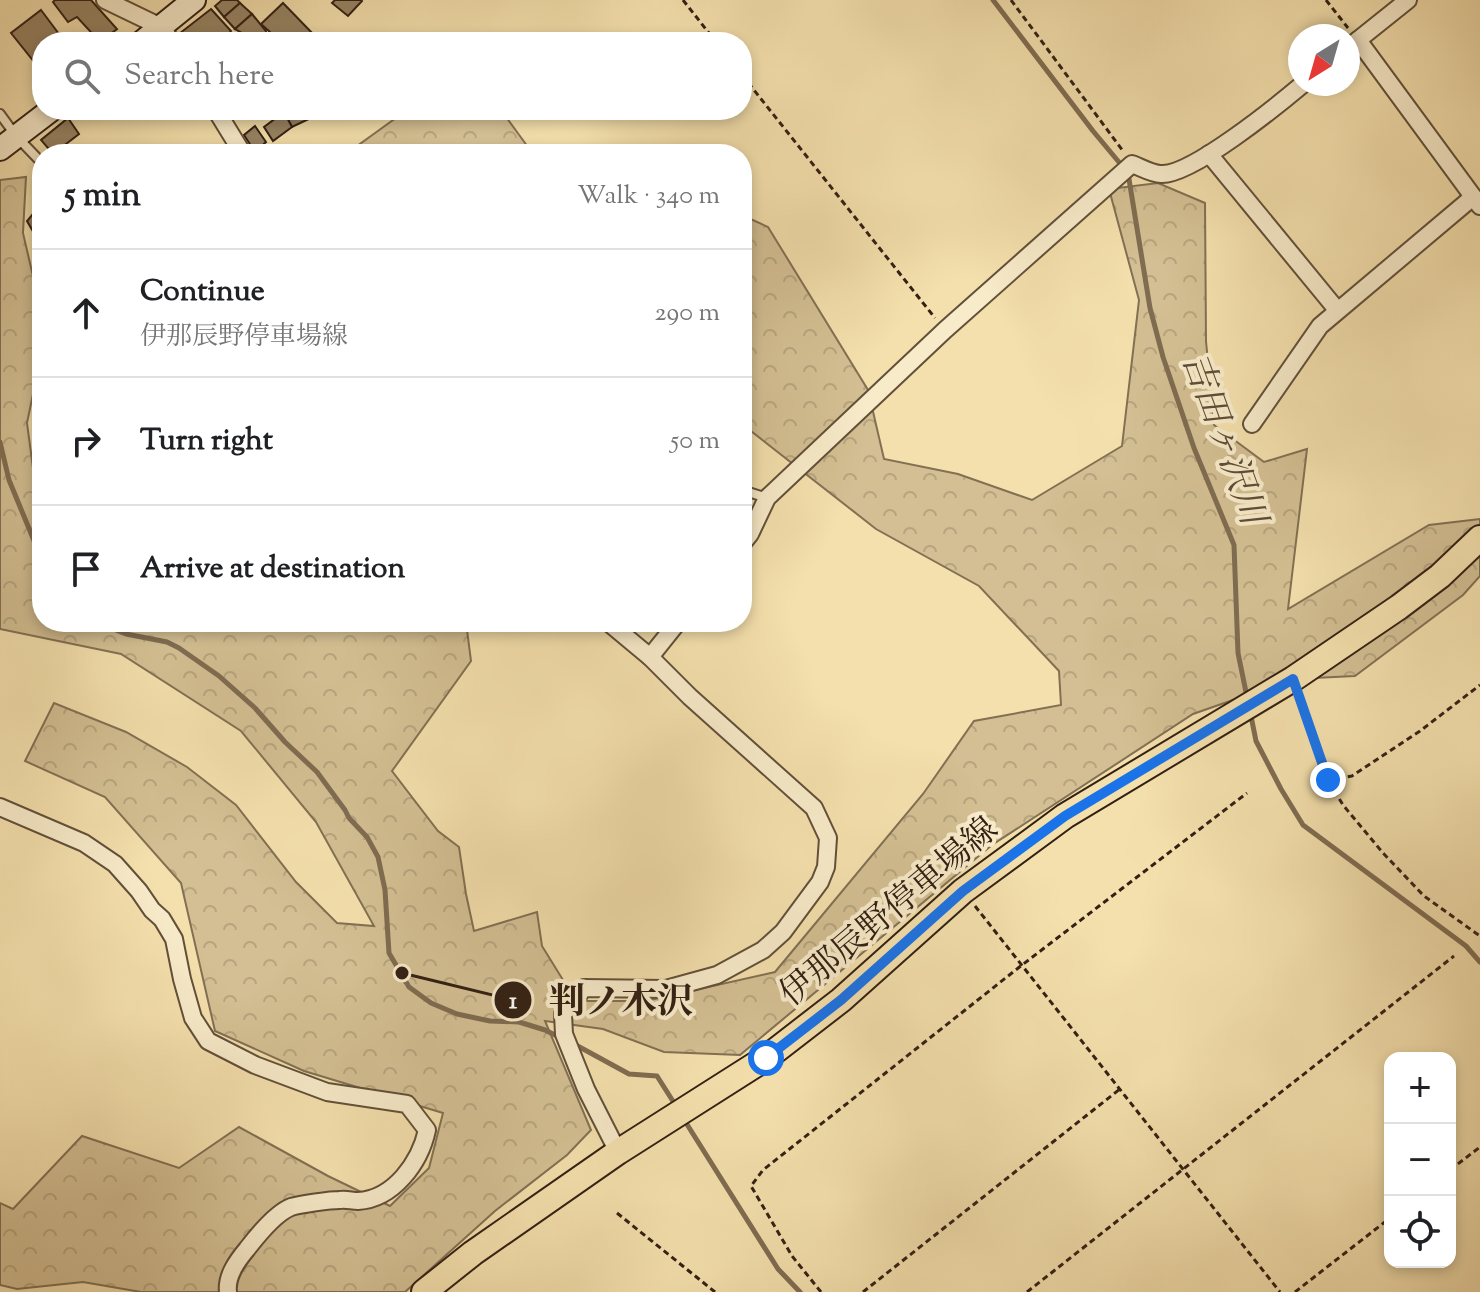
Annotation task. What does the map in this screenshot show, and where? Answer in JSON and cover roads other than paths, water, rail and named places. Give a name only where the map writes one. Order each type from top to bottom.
[{"type":"main road","name":"伊那辰野停車場線","points":[[424,1292],[473,1253],[618,1152],[766,1058],[841,1000],[963,891],[1065,816],[1293,679],[1399,607],[1440,576],[1480,538]]},
{"type":"street","points":[[105,0],[163,32]]},
{"type":"street","points":[[169,32],[194,0]]},
{"type":"street","points":[[1360,38],[1408,0]]},
{"type":"street","points":[[1252,424],[1320,326],[1477,201],[1360,53]]},
{"type":"street","points":[[752,530],[767,498],[945,330],[1132,164],[1161,174],[1185,169],[1255,123],[1288,96]]},
{"type":"street","points":[[8,143],[38,120]]},
{"type":"street","points":[[222,120],[237,144]]},
{"type":"street","points":[[1209,154],[1333,305]]},
{"type":"street","points":[[618,1152],[586,1089],[564,1034],[563,1014],[584,988],[666,989],[717,975],[763,950],[783,932],[820,882],[826,867],[828,838],[814,808],[620,632]]},
{"type":"street","points":[[650,657],[670,632]]},
{"type":"street","points":[[0,807],[84,843],[115,864],[139,891],[174,939],[193,1018],[208,1041],[255,1065],[327,1092],[407,1104],[427,1130],[423,1146],[409,1170],[390,1190],[362,1201],[338,1199],[291,1207],[260,1231],[226,1282],[228,1292]]},
{"type":"lane","points":[[0,114],[8,143],[32,157]]},
{"type":"lane","points":[[752,493],[767,498]]},
{"type":"waterway","name":"吉田ヶ沢川","points":[[993,0],[1128,173],[1150,308],[1163,357],[1194,448],[1234,545],[1238,653],[1247,697]]},
{"type":"waterway","points":[[0,442],[9,480],[32,536]]},
{"type":"waterway","points":[[121,632],[167,642],[219,676],[317,772],[349,818],[367,837],[378,857],[385,890],[389,953],[409,987],[431,1003],[457,1014],[490,1021],[519,1022],[561,1038]]},
{"type":"waterway","name":"吉田ヶ沢川","points":[[1250,711],[1256,741],[1303,825],[1466,946],[1480,962]]},
{"type":"waterway","points":[[574,1044],[629,1074],[657,1076],[676,1106]]},
{"type":"waterway","points":[[683,1118],[778,1269],[800,1292]]},
{"type":"place","name":"判ノ木沢","points":[[402,973]]}]
